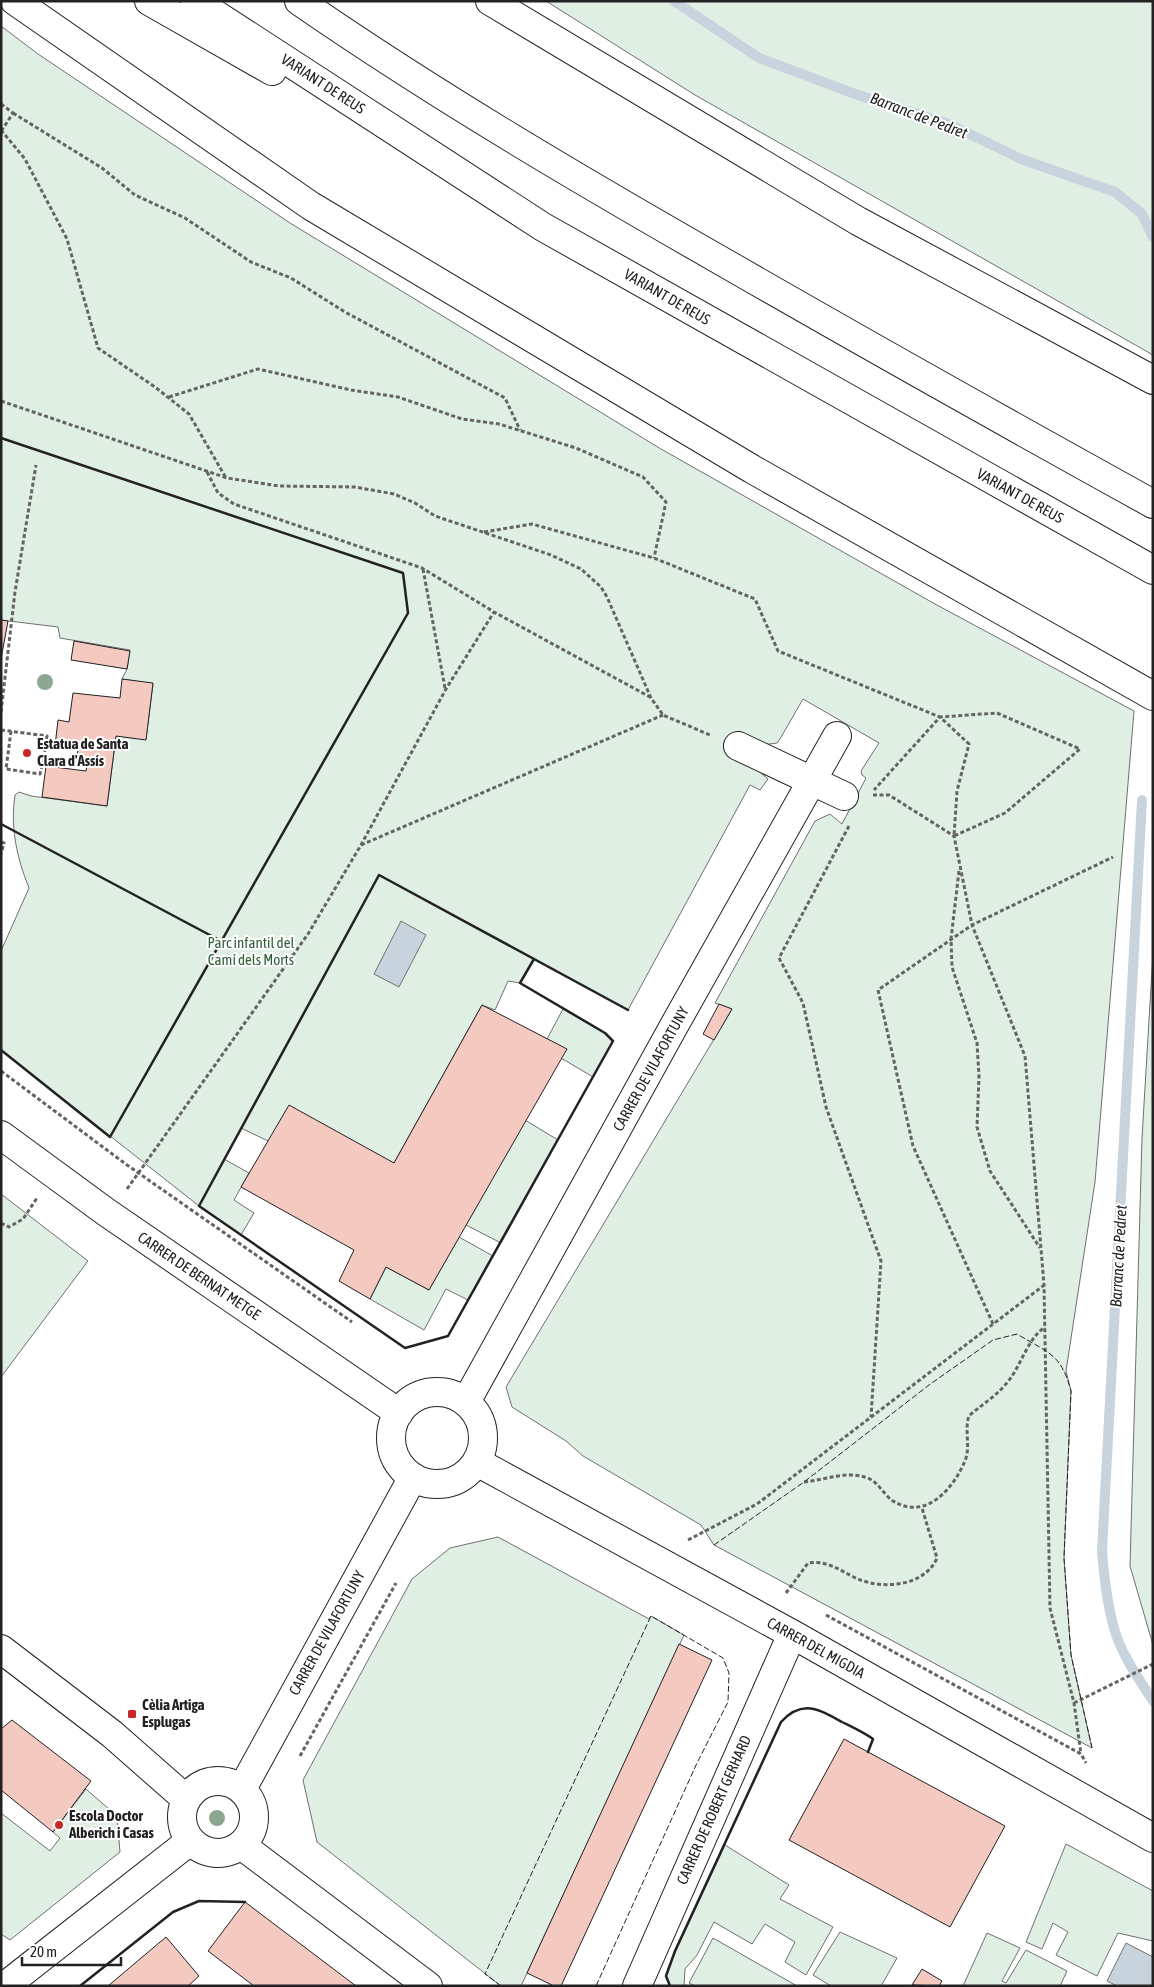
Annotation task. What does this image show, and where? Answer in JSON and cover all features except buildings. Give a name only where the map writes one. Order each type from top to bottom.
[{"type":"main road","points":[[15,1],[311,206],[752,469],[1153,696]]},
{"type":"main road","points":[[149,1],[543,227]]},
{"type":"main road","name":"VARIANT DE REUS","points":[[195,1],[543,227],[1153,570]]},
{"type":"main road","points":[[299,1],[362,44],[567,173],[938,386],[1153,504]]},
{"type":"main road","points":[[490,1],[858,221],[1153,380]]},
{"type":"main road","name":"CARRER DE VILAFORTUNY","points":[[466,1402],[837,736]]},
{"type":"main road","points":[[738,746],[812,781],[848,809]]},
{"type":"main road","name":"CARRER DE BERNAT METGE","points":[[1,1135],[106,1212],[399,1413]]},
{"type":"main road","points":[[438,1392],[453,1395],[466,1402],[475,1412],[481,1424],[484,1437],[482,1450],[477,1462],[467,1473],[447,1482],[426,1483],[413,1477],[402,1467],[394,1455],[391,1441],[392,1426],[399,1413],[409,1402],[422,1395],[438,1392]]},
{"type":"main road","name":"CARRER DEL MIGDIA","points":[[477,1462],[792,1634],[1153,1838]]},
{"type":"main road","name":"CARRER DE VILAFORTUNY","points":[[242,1789],[413,1477]]},
{"type":"main road","name":"CARRER DE ROBERT GERHARD","points":[[637,1986],[792,1634]]},
{"type":"main road","points":[[1,1649],[112,1734],[186,1799]]},
{"type":"main road","points":[[216,1780],[231,1783],[242,1789],[252,1803],[254,1817],[251,1831],[241,1845],[233,1850],[215,1853],[204,1851],[190,1841],[182,1826],[181,1812],[186,1799],[194,1789],[216,1780]]},
{"type":"main road","points":[[5,1986],[190,1841]]},
{"type":"main road","points":[[241,1845],[428,1986]]},
{"type":"path","points":[[1,104],[102,168],[135,195],[185,218],[251,262],[291,278],[345,312],[505,398],[520,430]]},
{"type":"path","points":[[13,113],[2,130],[25,159],[67,239],[98,348],[169,397],[189,414],[227,478]]},
{"type":"path","points":[[169,397],[258,369],[352,390],[398,397],[462,419],[499,424],[576,448],[643,477],[666,502],[654,558]]},
{"type":"path","points":[[1,401],[227,478],[279,486],[355,487],[394,494],[415,503],[435,516],[550,555],[581,569],[601,587],[651,698],[663,715],[738,746]]},
{"type":"path","points":[[1,712],[15,592],[36,465]]},
{"type":"path","points":[[207,472],[218,493],[234,504],[422,568],[494,612],[651,698]]},
{"type":"path","points":[[484,532],[532,524],[654,558],[755,599],[778,651],[940,717],[969,744],[957,791],[954,836],[972,925],[1025,1056],[1044,1285],[1050,1608],[1074,1703],[1081,1754]]},
{"type":"path","points":[[422,568],[446,689]]},
{"type":"path","points":[[106,1212],[139,1174],[303,942],[360,845],[446,689],[494,612]]},
{"type":"path","points":[[997,713],[1080,749],[1005,814],[954,836],[889,795],[870,795],[940,717],[997,713]]},
{"type":"path","points":[[360,845],[663,715]]},
{"type":"path","points":[[1,730],[11,731],[47,736],[40,774],[6,769],[11,731]]},
{"type":"path","points":[[44,757],[87,764]]},
{"type":"path","points":[[848,809],[779,958],[803,1003],[826,1107],[881,1261],[871,1417]]},
{"type":"path","points":[[1,842],[4,844],[1,854]]},
{"type":"path","points":[[993,1324],[913,1146],[878,990],[972,925],[1113,858]]},
{"type":"path","points":[[960,866],[951,939],[952,968],[976,1043],[979,1076],[976,1126],[990,1171],[1040,1249]]},
{"type":"path","points":[[1,1071],[139,1174],[352,1322]]},
{"type":"path","points":[[1,1223],[9,1227],[23,1218],[54,1174]]},
{"type":"path","points":[[688,1540],[757,1504],[1044,1285]]},
{"type":"path","points":[[804,1482],[842,1474],[863,1477],[875,1482],[883,1493],[894,1502],[922,1508],[934,1503],[956,1478],[968,1449],[967,1422],[969,1416],[1005,1386],[1015,1373],[1023,1356],[1045,1326]]},
{"type":"path","points":[[786,1593],[808,1563],[818,1562],[830,1565],[860,1580],[877,1584],[904,1582],[927,1573],[937,1558],[922,1508]]},
{"type":"path","points":[[300,1756],[396,1583]]},
{"type":"path","points":[[1074,1703],[1153,1664]]},
{"type":"green space","points":[[546,1],[1153,1],[1153,355],[695,95]]},
{"type":"green space","name":"Parc infantil del Camí dels Morts","points":[[1,26],[38,54],[290,223],[661,449],[935,604],[1134,711],[1095,1182],[1066,1371],[1071,1391],[1064,1558],[1071,1655],[1092,1748],[714,1545],[701,1525],[583,1456],[566,1441],[512,1407],[506,1387],[732,1009],[715,1003],[815,821],[830,814],[842,824],[866,778],[862,775],[861,771],[879,743],[803,699],[777,743],[762,745],[756,769],[768,779],[760,790],[750,785],[628,1010],[534,959],[520,983],[508,981],[495,1010],[482,1005],[394,1163],[268,1141],[241,1128],[224,1159],[249,1173],[234,1200],[254,1213],[241,1235],[199,1206],[1,1050],[1,951],[29,888],[21,865],[14,831],[15,795],[19,792],[31,796],[107,806],[116,736],[146,739],[153,684],[122,679],[127,669],[130,650],[60,638],[58,627],[1,620]]},
{"type":"green space","points":[[1153,953],[1153,1645],[1130,1566],[1142,1138]]},
{"type":"green space","points":[[563,1009],[605,1033],[613,1041],[593,1077],[561,1058],[547,1039]]},
{"type":"green space","points":[[525,1120],[558,1140],[501,1243],[466,1225]]},
{"type":"green space","points":[[1,1194],[88,1261],[1,1377]]},
{"type":"green space","points":[[459,1237],[493,1256],[468,1300],[446,1289],[424,1330],[370,1299],[386,1267],[429,1290]]},
{"type":"green space","points":[[498,1537],[649,1619],[651,1616],[684,1635],[521,1986],[501,1986],[317,1842],[303,1780],[412,1579],[450,1548]]},
{"type":"green space","points":[[86,1789],[117,1816],[120,1852],[10,1940],[1,1934],[1,1813],[50,1851],[60,1838],[53,1832]]},
{"type":"green space","points":[[1066,1844],[1153,1891],[1153,1941],[1118,1933],[1097,1976],[1056,1955],[1068,1932],[1053,1923],[1042,1949],[1026,1942]]},
{"type":"green space","points":[[725,1845],[789,1885],[780,1899],[833,1927],[806,1975],[785,1962],[795,1942],[765,1924],[752,1944],[714,1922],[697,1955],[685,1969],[684,1986],[670,1986],[666,1976],[668,1968]]},
{"type":"green space","points":[[840,1932],[897,1958],[881,1986],[831,1986],[813,1975]]},
{"type":"green space","points":[[987,1933],[1020,1948],[1002,1981],[1006,1983],[1026,1950],[1067,1971],[1060,1986],[963,1986]]},
{"type":"green space","points":[[713,1938],[797,1986],[695,1986],[689,1983]]},
{"type":"shaded area","points":[[401,921],[426,935],[399,987],[374,974]]},
{"type":"shaded area","points":[[1126,1943],[1153,1957],[1153,1986],[1117,1986],[1107,1981]]},
{"type":"waterway","name":"Barranc de Pedret","points":[[674,1],[759,58],[855,94],[949,124],[1021,159],[1115,192],[1142,214],[1153,237]]},
{"type":"waterway","name":"Barranc de Pedret","points":[[1142,800],[1102,1551],[1108,1600],[1117,1638],[1131,1666],[1153,1701]]},
{"type":"fence","points":[[714,1545],[804,1482],[929,1385],[993,1340],[1017,1334],[1045,1350],[1058,1361],[1071,1391],[1064,1558],[1071,1655],[1092,1748]]},
{"type":"fence","points":[[501,1986],[485,1974],[651,1616],[723,1658],[729,1673],[728,1702],[697,1763],[596,1986]]},
{"type":"wall","points":[[1,438],[403,573],[408,613],[110,1137]]},
{"type":"wall","points":[[1,824],[221,941]]},
{"type":"wall","points":[[534,959],[520,983],[605,1033],[613,1041],[448,1336],[405,1348],[199,1206],[379,875],[628,1010]]},
{"type":"wall","points":[[1,1050],[110,1137]]},
{"type":"wall","points":[[670,1986],[666,1976],[675,1951],[781,1722],[796,1710],[803,1708],[818,1710],[873,1739],[868,1752]]},
{"type":"wall","points":[[80,1986],[173,1912],[199,1901],[245,1902]]},
{"type":"place","name":"Estatua de Santa Clara d'Assís","points":[[27,753]]},
{"type":"place","name":"Cèlia Artiga Esplugas","points":[[132,1714]]},
{"type":"place","name":"Escola Doctor Alberich i Casas","points":[[59,1825]]}]
